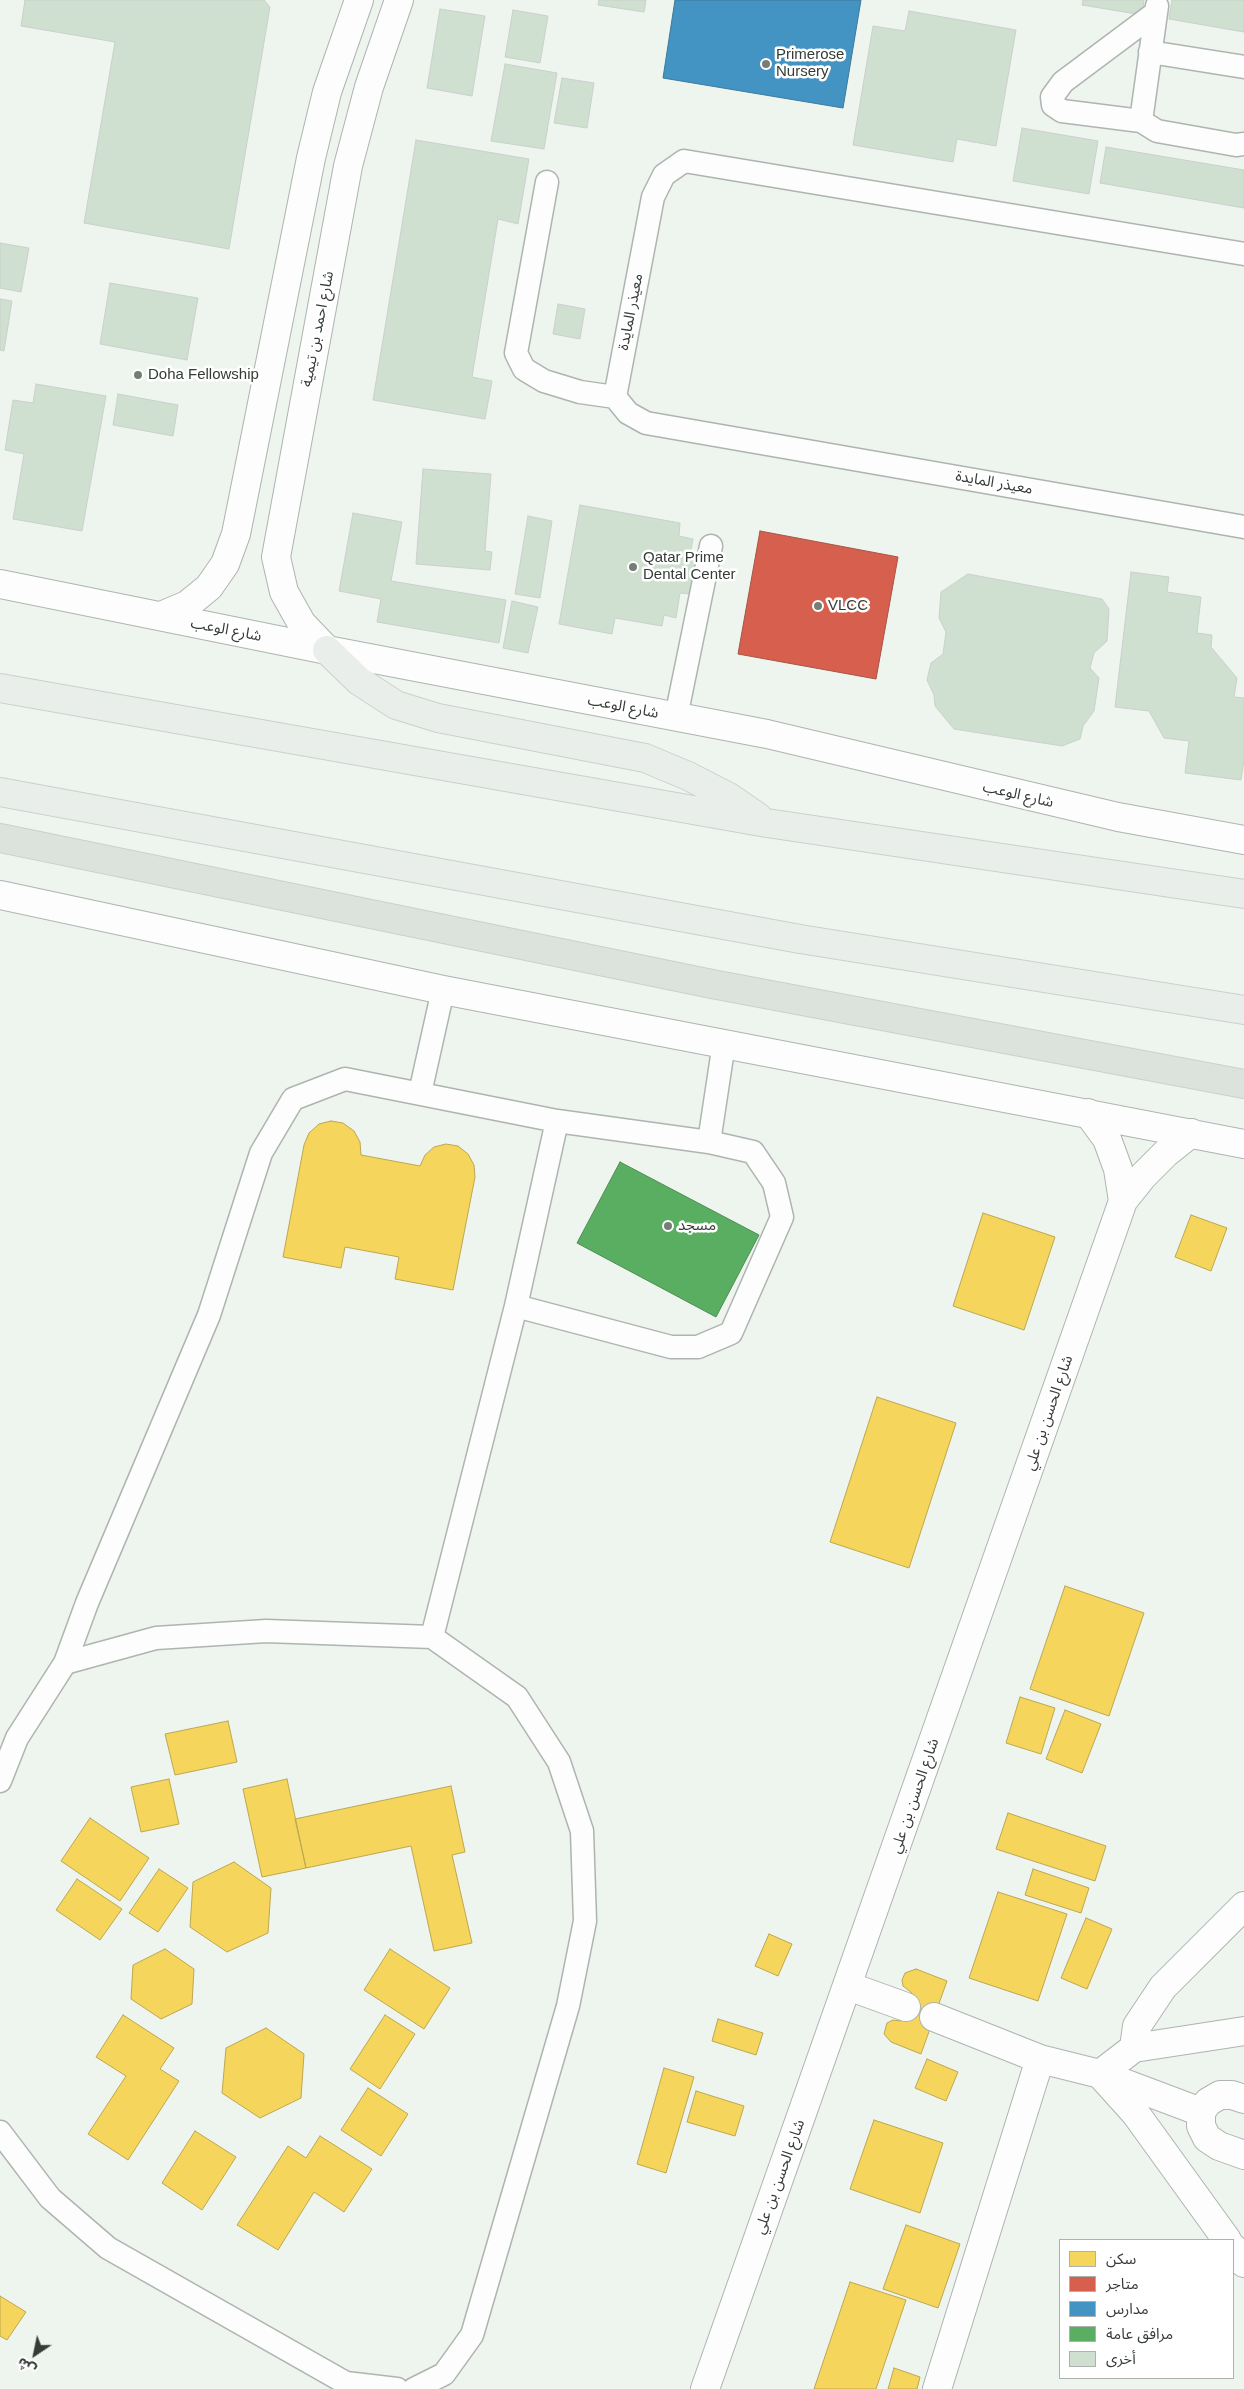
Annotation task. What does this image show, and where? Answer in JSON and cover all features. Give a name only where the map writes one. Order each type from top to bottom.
[{"type":"highway","points":[[0,838],[702,982],[1244,1084]]},
{"type":"main road","points":[[327,650],[359,682],[396,705],[438,718],[645,758],[688,776],[729,797],[767,823]]},
{"type":"main road","points":[[0,688],[767,823],[1244,894]]},
{"type":"main road","points":[[0,792],[800,939],[1244,1010]]},
{"type":"street","points":[[161,616],[187,605],[209,587],[226,564],[236,534],[310,158],[328,92],[359,0]]},
{"type":"street","name":"شارع احمد بن تيمية","points":[[327,650],[302,624],[284,592],[276,557],[348,166],[369,87],[400,0]]},
{"type":"street","name":"شارع الوعب","points":[[0,584],[327,650],[767,734],[1118,818],[1244,840]]},
{"type":"street","points":[[0,895],[443,990],[1244,1144]]},
{"type":"street","name":"شارع الحسن بن علي","points":[[1088,1113],[1107,1139],[1118,1170],[1123,1201]]},
{"type":"street","name":"شارع الحسن بن علي","points":[[705,2389],[1123,1201],[1143,1176],[1166,1153],[1191,1134]]},
{"type":"street","points":[[1134,2048],[1138,2026],[1163,1987],[1244,1906]]},
{"type":"street","points":[[848,1986],[906,2007]]},
{"type":"street","points":[[934,2017],[1040,2059],[1100,2074],[1201,2112]]},
{"type":"street","points":[[1100,2074],[1134,2048],[1244,2031]]},
{"type":"street","points":[[937,2389],[1040,2059]]},
{"type":"street","points":[[1100,2074],[1136,2114],[1226,2239]]},
{"type":"street","points":[[1244,2098],[1232,2094],[1220,2095],[1208,2102],[1201,2112],[1201,2126],[1207,2138],[1218,2146],[1244,2156]]},
{"type":"street","points":[[1234,2249],[1244,2263]]},
{"type":"lane","points":[[1141,121],[1156,7]]},
{"type":"lane","points":[[1156,7],[1063,82],[1052,96],[1053,105],[1062,111],[1141,121],[1157,131],[1236,145],[1244,144]]},
{"type":"lane","points":[[1150,52],[1244,67]]},
{"type":"lane","name":"معيذر المايدة","points":[[1244,254],[684,161],[664,175],[653,197],[615,397],[628,412],[646,423],[1244,527]]},
{"type":"lane","points":[[547,182],[516,352],[524,369],[544,381],[580,392],[615,397]]},
{"type":"lane","points":[[676,717],[711,546]]},
{"type":"lane","points":[[420,1093],[443,990]]},
{"type":"lane","points":[[709,1142],[724,1043]]},
{"type":"lane","points":[[0,1780],[9,1734],[64,1663],[87,1604],[210,1315],[261,1153],[293,1099],[346,1079],[557,1120],[709,1142],[753,1152],[774,1183],[782,1217],[731,1332],[698,1347],[671,1347],[516,1306]]},
{"type":"lane","points":[[432,1637],[516,1306],[557,1120]]},
{"type":"lane","points":[[64,1663],[156,1638],[266,1630],[432,1637],[517,1697],[559,1762],[582,1831],[585,1921],[568,2006],[472,2335],[444,2374],[414,2389]]},
{"type":"lane","points":[[0,2132],[50,2198],[108,2248],[346,2383],[397,2389]]},
{"type":"building: سكن","points":[[331,1121],[343,1123],[354,1131],[360,1142],[361,1155],[420,1166],[425,1155],[434,1147],[446,1144],[458,1146],[468,1154],[474,1165],[475,1177],[453,1290],[395,1279],[399,1257],[345,1247],[341,1268],[283,1257],[304,1145],[309,1133],[319,1124]]},
{"type":"building: سكن","points":[[983,1213],[1055,1237],[1024,1330],[953,1306]]},
{"type":"building: سكن","points":[[1191,1215],[1227,1228],[1211,1271],[1175,1257]]},
{"type":"building: سكن","points":[[877,1397],[956,1423],[909,1568],[830,1542]]},
{"type":"building: سكن","points":[[1065,1586],[1144,1613],[1109,1716],[1030,1689]]},
{"type":"building: سكن","points":[[1020,1697],[1055,1708],[1041,1754],[1006,1743]]},
{"type":"building: سكن","points":[[1065,1710],[1101,1724],[1082,1773],[1046,1759]]},
{"type":"building: سكن","points":[[228,1721],[237,1762],[175,1775],[165,1734]]},
{"type":"building: سكن","points":[[169,1779],[179,1824],[141,1832],[131,1787]]},
{"type":"building: سكن","points":[[287,1779],[306,1868],[262,1877],[243,1789]]},
{"type":"building: سكن","points":[[451,1786],[465,1852],[452,1855],[472,1943],[434,1951],[411,1846],[306,1868],[295,1819]]},
{"type":"building: سكن","points":[[1008,1813],[1106,1846],[1095,1881],[996,1849]]},
{"type":"building: سكن","points":[[90,1818],[149,1858],[120,1901],[61,1861]]},
{"type":"building: سكن","points":[[234,1862],[271,1888],[268,1933],[227,1952],[190,1927],[193,1882]]},
{"type":"building: سكن","points":[[159,1869],[188,1888],[158,1932],[129,1913]]},
{"type":"building: سكن","points":[[1033,1869],[1089,1888],[1081,1913],[1025,1895]]},
{"type":"building: سكن","points":[[77,1879],[122,1909],[100,1940],[56,1910]]},
{"type":"building: سكن","points":[[998,1892],[1067,1914],[1038,2001],[969,1978]]},
{"type":"building: سكن","points":[[1086,1918],[1112,1929],[1087,1989],[1061,1978]]},
{"type":"building: سكن","points":[[769,1934],[792,1944],[778,1976],[755,1966]]},
{"type":"building: سكن","points":[[165,1949],[194,1969],[192,2004],[161,2019],[131,1999],[133,1965]]},
{"type":"building: سكن","points":[[390,1949],[450,1988],[424,2029],[364,1990]]},
{"type":"building: سكن","points":[[916,1969],[947,1981],[921,2054],[891,2042],[884,2034],[887,2023],[893,2020],[901,2021],[912,1993],[903,1986],[902,1980],[905,1973]]},
{"type":"building: سكن","points":[[123,2015],[174,2048],[160,2069],[179,2081],[128,2160],[88,2134],[126,2076],[96,2057]]},
{"type":"building: سكن","points":[[385,2015],[415,2034],[380,2089],[350,2069]]},
{"type":"building: سكن","points":[[718,2019],[763,2033],[756,2055],[712,2041]]},
{"type":"building: سكن","points":[[266,2028],[304,2054],[301,2098],[260,2118],[222,2093],[226,2048]]},
{"type":"building: سكن","points":[[927,2059],[958,2072],[946,2101],[915,2088]]},
{"type":"building: سكن","points":[[664,2068],[694,2077],[666,2173],[637,2164]]},
{"type":"building: سكن","points":[[368,2088],[408,2114],[381,2156],[341,2130]]},
{"type":"building: سكن","points":[[696,2091],[744,2106],[735,2136],[687,2122]]},
{"type":"building: سكن","points":[[874,2120],[943,2143],[920,2213],[850,2189]]},
{"type":"building: سكن","points":[[195,2131],[236,2157],[202,2210],[162,2183]]},
{"type":"building: سكن","points":[[320,2136],[372,2169],[344,2212],[314,2192],[278,2250],[237,2225],[288,2146],[306,2158]]},
{"type":"building: سكن","points":[[906,2225],[960,2244],[938,2308],[883,2289]]},
{"type":"building: سكن","points":[[850,2282],[906,2300],[876,2389],[814,2389]]},
{"type":"building: سكن","points":[[0,2296],[26,2312],[7,2340],[0,2336]]},
{"type":"building: سكن","points":[[894,2368],[920,2377],[917,2389],[888,2389]]},
{"type":"building: متاجر","name":"VLCC","points":[[760,531],[898,557],[876,679],[738,654]]},
{"type":"building: مدارس","points":[[675,0],[861,0],[843,108],[663,78]]},
{"type":"building: مرافق عامة","points":[[620,1162],[759,1235],[716,1317],[577,1243]]},
{"type":"building: أخرى","points":[[25,0],[264,0],[270,7],[229,249],[84,223],[115,42],[21,26]]},
{"type":"building: أخرى","points":[[599,0],[646,0],[644,12],[598,5]]},
{"type":"building: أخرى","points":[[1083,0],[1144,0],[1142,15],[1082,5]]},
{"type":"building: أخرى","points":[[1172,0],[1244,0],[1244,32],[1169,19]]},
{"type":"building: أخرى","points":[[440,9],[485,16],[472,96],[427,88]]},
{"type":"building: أخرى","points":[[513,10],[548,16],[540,63],[505,57]]},
{"type":"building: أخرى","points":[[909,11],[1016,30],[996,146],[957,139],[953,162],[853,145],[873,26],[905,31]]},
{"type":"building: أخرى","points":[[505,64],[557,73],[544,149],[491,141]]},
{"type":"building: أخرى","points":[[562,78],[594,83],[587,128],[554,123]]},
{"type":"building: أخرى","points":[[1022,128],[1098,141],[1089,194],[1013,181]]},
{"type":"building: أخرى","points":[[416,140],[529,159],[518,224],[498,219],[472,377],[492,381],[485,419],[373,400]]},
{"type":"building: أخرى","points":[[1106,147],[1244,170],[1244,208],[1100,183]]},
{"type":"building: أخرى","points":[[0,243],[29,248],[21,292],[0,288]]},
{"type":"building: أخرى","points":[[110,283],[198,298],[187,360],[100,344]]},
{"type":"building: أخرى","points":[[0,299],[12,301],[4,351],[0,350]]},
{"type":"building: أخرى","points":[[558,304],[585,309],[580,339],[553,334]]},
{"type":"building: أخرى","points":[[36,384],[106,396],[82,531],[13,519],[24,454],[5,450],[13,400],[33,403]]},
{"type":"building: أخرى","points":[[118,394],[178,405],[173,436],[113,425]]},
{"type":"building: أخرى","points":[[423,469],[491,474],[485,551],[492,552],[490,570],[416,564]]},
{"type":"building: أخرى","name":"Qatar Prime Dental Center","points":[[580,505],[680,523],[679,536],[693,539],[689,560],[696,561],[699,572],[690,594],[680,593],[676,618],[664,615],[662,626],[615,618],[612,634],[559,624]]},
{"type":"building: أخرى","points":[[353,513],[402,522],[391,581],[506,600],[499,643],[377,622],[381,599],[339,591]]},
{"type":"building: أخرى","points":[[528,516],[552,521],[540,598],[515,594]]},
{"type":"building: أخرى","points":[[1131,572],[1169,577],[1167,592],[1201,597],[1197,633],[1212,635],[1211,647],[1237,678],[1234,697],[1244,698],[1244,760],[1241,780],[1185,773],[1189,741],[1164,738],[1149,711],[1115,707]]},
{"type":"building: أخرى","points":[[968,574],[1102,599],[1109,609],[1107,641],[1094,653],[1090,668],[1099,678],[1094,711],[1083,726],[1080,739],[1062,746],[954,729],[935,706],[934,695],[927,680],[931,663],[943,654],[946,632],[939,618],[941,592]]},
{"type":"building: أخرى","points":[[512,601],[538,607],[528,653],[503,648]]},
{"type":"place","name":"Primerose Nursery","points":[[766,64]]},
{"type":"place","name":"Doha Fellowship","points":[[138,375]]},
{"type":"place","name":"Qatar Prime Dental Center","points":[[633,567]]},
{"type":"place","name":"VLCC","points":[[818,606]]},
{"type":"place","name":"مسجد","points":[[668,1226]]}]
